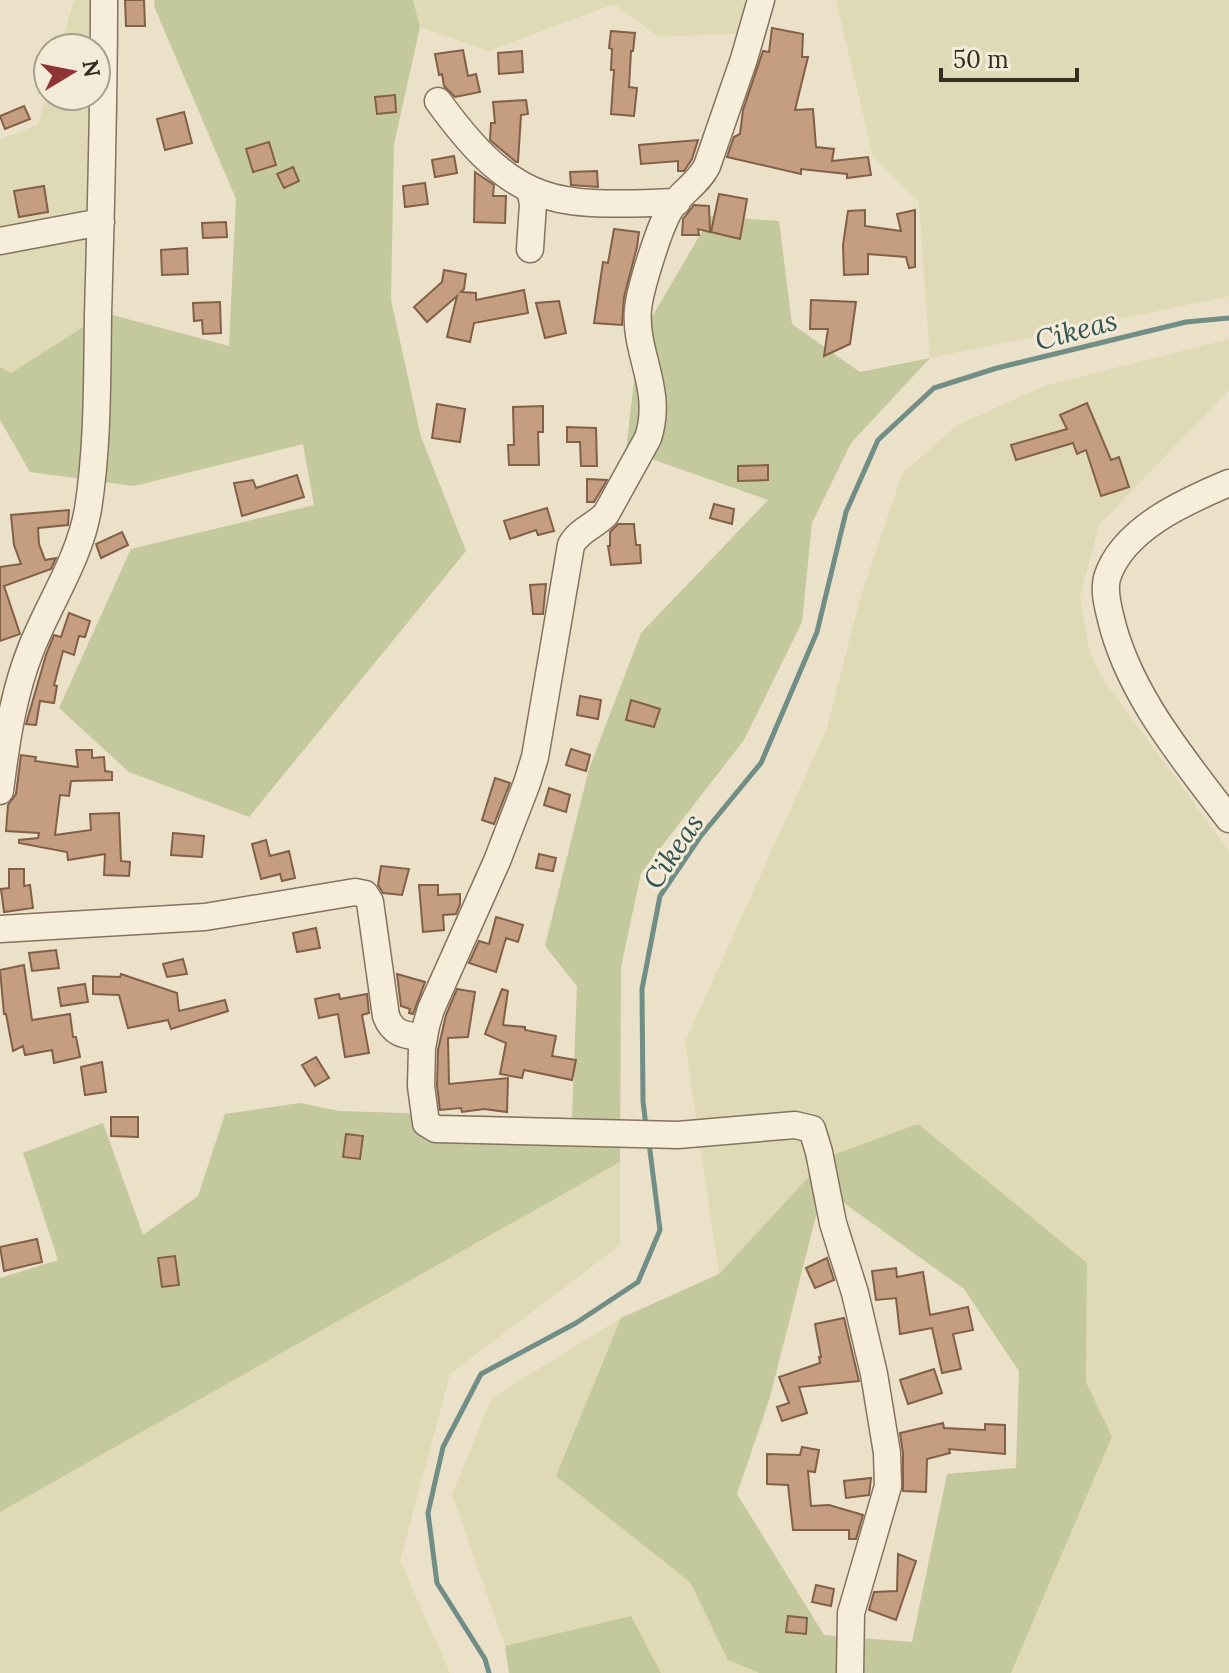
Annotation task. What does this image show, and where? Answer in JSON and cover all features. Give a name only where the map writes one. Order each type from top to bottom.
[{"type":"street","points":[[0,791],[20,682],[31,648],[75,550],[88,512],[94,443],[101,222],[104,0]]},
{"type":"street","points":[[761,0],[707,166],[669,210],[657,243],[638,308],[638,324],[653,394],[653,425],[606,514],[580,533],[571,545],[535,757],[492,873],[431,1009],[424,1038],[421,1086],[426,1123],[430,1127],[450,1131],[678,1135],[795,1125],[812,1129],[833,1223],[855,1293],[874,1374],[887,1453],[888,1486],[851,1613],[850,1673]]},
{"type":"street","points":[[438,101],[463,135],[491,163],[530,189],[559,199],[677,202]]},
{"type":"street","points":[[530,189],[533,204],[530,249]]},
{"type":"street","points":[[0,241],[101,222]]},
{"type":"street","points":[[1229,483],[1164,516],[1133,539],[1107,580],[1107,599],[1121,655],[1142,697],[1229,819]]},
{"type":"street","points":[[0,929],[205,917],[355,892],[365,894],[370,902],[390,1028],[400,1034],[424,1038]]},
{"type":"shaded area","points":[[74,0],[113,0],[119,38],[105,313],[11,373],[0,367],[0,139],[38,125],[42,112],[112,112],[112,32],[65,32]]},
{"type":"shaded area","points":[[413,0],[752,0],[743,33],[659,37],[614,4],[489,51],[420,27]]},
{"type":"shaded area","points":[[836,0],[1229,0],[1229,296],[930,358],[919,202],[873,156]]},
{"type":"shaded area","points":[[1229,339],[1229,390],[1099,525],[1080,597],[1090,654],[1102,678],[1229,851],[1229,1673],[1011,1673],[1112,1438],[1086,1382],[1087,1263],[827,1157],[719,1274],[685,1042],[826,731],[860,599],[902,474],[956,426],[1044,386]]},
{"type":"shaded area","points":[[620,1162],[620,1245],[450,1374],[400,1561],[450,1673],[0,1673],[0,1512]]},
{"type":"shaded area","points":[[621,1318],[556,1476],[690,1582],[728,1660],[759,1673],[661,1673],[631,1617],[505,1646],[452,1494],[492,1398]]},
{"type":"green space","points":[[155,0],[413,0],[420,27],[394,144],[391,300],[421,437],[466,551],[249,817],[129,772],[59,708],[131,549],[314,505],[303,444],[134,486],[30,472],[0,420],[0,367],[11,373],[105,313],[229,346],[236,199],[154,6]]},
{"type":"green space","points":[[711,216],[779,221],[792,324],[860,372],[930,358],[851,443],[812,523],[802,622],[744,740],[641,873],[621,967],[620,1162],[0,1512],[0,1278],[58,1260],[23,1153],[103,1123],[143,1235],[198,1196],[225,1114],[300,1103],[339,1111],[572,1118],[577,986],[545,946],[589,769],[641,633],[768,500],[626,450],[639,339]]},
{"type":"green space","points":[[918,1124],[1087,1263],[1086,1382],[1112,1437],[1011,1673],[759,1673],[728,1660],[690,1582],[556,1476],[621,1318],[719,1274],[827,1157]],"holes":[[[823,1188],[964,1289],[1019,1371],[1016,1468],[947,1474],[912,1642],[824,1635],[737,1494],[770,1397]]]},
{"type":"green space","points":[[631,1616],[661,1673],[509,1673],[505,1646]]},
{"type":"building","points":[[125,0],[144,0],[145,26],[126,26]]},
{"type":"building","points":[[772,28],[803,34],[802,57],[808,57],[795,110],[813,109],[816,147],[834,149],[832,161],[868,157],[871,175],[847,178],[847,174],[801,169],[801,174],[727,157],[734,137],[740,134],[743,110],[763,51],[769,52]]},
{"type":"building","points":[[611,31],[635,33],[629,87],[637,88],[634,116],[611,114],[614,70],[611,70],[612,49],[609,48]]},
{"type":"building","points":[[463,50],[468,76],[476,74],[480,92],[455,97],[444,86],[435,54]]},
{"type":"building","points":[[522,51],[523,72],[499,74],[498,53]]},
{"type":"building","points":[[395,95],[396,112],[377,114],[375,97]]},
{"type":"building","points":[[526,100],[528,114],[521,115],[516,162],[490,140],[491,123],[495,123],[493,102]]},
{"type":"building","points":[[24,106],[30,119],[5,129],[0,116]]},
{"type":"building","points":[[184,112],[192,143],[165,150],[157,119]]},
{"type":"building","points":[[698,140],[684,171],[678,171],[678,161],[641,164],[639,145]]},
{"type":"building","points":[[269,142],[276,165],[253,172],[246,149]]},
{"type":"building","points":[[454,156],[457,173],[435,177],[432,160]]},
{"type":"building","points":[[293,167],[299,181],[284,188],[277,174]]},
{"type":"building","points":[[597,171],[598,187],[571,185],[570,172]]},
{"type":"building","points":[[475,172],[494,185],[493,196],[506,196],[505,223],[474,222]]},
{"type":"building","points":[[425,183],[428,204],[405,207],[403,186]]},
{"type":"building","points":[[44,186],[48,212],[19,217],[14,191]]},
{"type":"building","points":[[719,194],[747,199],[740,239],[711,232]]},
{"type":"building","points":[[694,205],[709,206],[710,232],[698,229],[699,235],[682,235],[683,219]]},
{"type":"building","points":[[865,210],[865,226],[901,231],[897,214],[915,210],[915,267],[909,268],[906,257],[868,254],[868,274],[844,275],[843,245],[848,211]]},
{"type":"building","points":[[226,222],[227,237],[203,238],[202,223]]},
{"type":"building","points":[[614,229],[639,232],[624,297],[622,325],[594,323],[603,262],[608,263]]},
{"type":"building","points":[[187,248],[188,274],[162,275],[161,250]]},
{"type":"building","points":[[444,270],[466,274],[461,292],[476,293],[476,300],[524,290],[528,313],[474,323],[470,342],[447,337],[457,296],[427,322],[414,307],[442,282]]},
{"type":"building","points":[[811,300],[856,302],[850,344],[824,356],[828,329],[810,329]]},
{"type":"building","points":[[559,301],[566,333],[545,338],[536,303]]},
{"type":"building","points":[[220,302],[221,333],[203,334],[202,320],[194,321],[193,303]]},
{"type":"building","points":[[1087,403],[1111,460],[1119,457],[1129,487],[1101,496],[1086,450],[1077,454],[1073,443],[1016,460],[1011,445],[1067,429],[1060,415]]},
{"type":"building","points":[[437,404],[465,409],[460,442],[432,438]]},
{"type":"building","points":[[543,406],[543,432],[538,432],[539,465],[509,465],[508,445],[514,445],[513,407]]},
{"type":"building","points":[[567,427],[596,428],[597,466],[581,466],[580,442],[567,442]]},
{"type":"building","points":[[768,465],[768,480],[738,481],[738,466]]},
{"type":"building","points":[[297,475],[304,497],[242,516],[234,483],[253,480],[256,488]]},
{"type":"building","points":[[587,479],[607,480],[594,502],[587,502]]},
{"type":"building","points":[[714,504],[734,509],[732,524],[710,518]]},
{"type":"building","points":[[547,508],[554,531],[538,535],[536,530],[510,539],[504,521]]},
{"type":"building","points":[[69,510],[68,525],[38,528],[39,544],[45,560],[56,558],[51,569],[4,586],[20,634],[0,641],[0,567],[21,564],[14,545],[11,515]]},
{"type":"building","points":[[618,524],[634,524],[641,563],[611,565],[608,546],[610,532]]},
{"type":"building","points":[[122,532],[128,545],[101,558],[96,544]]},
{"type":"building","points":[[546,584],[543,614],[533,614],[530,585]]},
{"type":"building","points":[[69,613],[90,621],[85,637],[79,636],[74,655],[63,651],[54,685],[57,686],[54,703],[40,701],[36,725],[26,724],[46,655],[54,635],[61,637]]},
{"type":"building","points":[[580,696],[601,700],[598,719],[577,715]]},
{"type":"building","points":[[631,700],[660,709],[654,727],[626,720]]},
{"type":"building","points":[[571,749],[590,755],[586,771],[566,765]]},
{"type":"building","points":[[76,750],[92,750],[92,758],[104,757],[105,771],[112,772],[112,780],[71,781],[69,796],[60,795],[55,835],[91,830],[90,814],[119,813],[121,861],[130,862],[129,876],[104,875],[105,854],[68,860],[67,852],[19,843],[19,840],[38,838],[39,833],[6,831],[8,805],[16,794],[21,755],[36,757],[35,761],[78,767]]},
{"type":"building","points":[[495,778],[510,783],[494,824],[482,820]]},
{"type":"building","points":[[549,788],[570,795],[566,812],[544,805]]},
{"type":"building","points":[[173,833],[204,836],[202,857],[171,855]]},
{"type":"building","points":[[266,840],[270,856],[289,851],[295,878],[282,881],[280,874],[261,879],[252,844]]},
{"type":"building","points":[[539,854],[556,858],[553,871],[536,868]]},
{"type":"building","points":[[381,866],[409,869],[402,895],[383,893],[378,885]]},
{"type":"building","points":[[9,869],[24,869],[24,886],[30,885],[33,908],[4,912],[1,889],[9,888]]},
{"type":"building","points":[[419,885],[438,885],[438,895],[460,894],[456,914],[443,915],[444,930],[423,932]]},
{"type":"building","points":[[496,917],[523,925],[518,942],[506,938],[496,972],[469,963],[479,941],[489,944]]},
{"type":"building","points":[[316,928],[320,948],[297,952],[293,933]]},
{"type":"building","points":[[56,950],[59,968],[32,971],[29,953]]},
{"type":"building","points":[[183,959],[187,974],[167,977],[163,964]]},
{"type":"building","points":[[24,965],[32,1020],[70,1014],[80,1057],[54,1063],[52,1050],[25,1055],[23,1046],[13,1051],[4,1014],[0,970]]},
{"type":"building","points":[[121,974],[177,993],[179,1011],[225,1000],[228,1011],[171,1029],[168,1020],[128,1028],[119,995],[93,994],[93,976],[120,977]]},
{"type":"building","points":[[397,974],[425,982],[413,1014],[409,1013],[410,1009],[401,1006]]},
{"type":"building","points":[[85,984],[88,1002],[61,1006],[58,988]]},
{"type":"building","points":[[457,989],[475,992],[468,1037],[448,1038],[449,1084],[508,1078],[507,1112],[484,1109],[462,1112],[461,1108],[440,1110],[438,1050],[446,1015]]},
{"type":"building","points":[[502,989],[508,991],[503,1025],[525,1027],[525,1030],[556,1036],[552,1056],[576,1060],[572,1080],[524,1070],[522,1078],[500,1074],[506,1043],[485,1034]]},
{"type":"building","points":[[339,994],[340,999],[367,994],[369,1013],[362,1015],[369,1053],[345,1057],[338,1014],[319,1018],[315,999]]},
{"type":"building","points":[[316,1057],[329,1078],[315,1086],[302,1065]]},
{"type":"building","points":[[102,1062],[106,1092],[85,1095],[81,1067]]},
{"type":"building","points":[[111,1117],[138,1117],[138,1137],[111,1136]]},
{"type":"building","points":[[346,1134],[363,1136],[360,1159],[343,1157]]},
{"type":"building","points":[[37,1239],[42,1262],[4,1271],[0,1247]]},
{"type":"building","points":[[175,1256],[179,1285],[162,1287],[158,1258]]},
{"type":"building","points":[[827,1258],[834,1280],[815,1288],[806,1268]]},
{"type":"building","points":[[896,1268],[897,1277],[923,1272],[930,1315],[968,1307],[973,1330],[953,1334],[961,1369],[942,1373],[932,1328],[900,1334],[896,1298],[876,1300],[872,1271]]},
{"type":"building","points":[[844,1318],[859,1381],[799,1387],[807,1413],[782,1421],[777,1407],[789,1403],[779,1377],[820,1363],[815,1324]]},
{"type":"building","points":[[934,1369],[942,1393],[908,1404],[900,1380]]},
{"type":"building","points":[[943,1423],[944,1428],[985,1430],[985,1424],[1005,1425],[1005,1454],[949,1449],[950,1453],[927,1459],[926,1492],[903,1491],[900,1433]]},
{"type":"building","points":[[802,1447],[819,1450],[815,1472],[808,1471],[811,1506],[829,1505],[863,1515],[856,1539],[849,1539],[849,1530],[793,1530],[788,1485],[767,1484],[767,1454],[800,1455]]},
{"type":"building","points":[[871,1478],[869,1495],[846,1498],[844,1481]]},
{"type":"building","points":[[898,1554],[916,1561],[896,1620],[869,1610],[874,1592],[897,1591]]},
{"type":"building","points":[[816,1585],[834,1589],[831,1606],[812,1602]]},
{"type":"building","points":[[788,1616],[807,1618],[806,1634],[786,1632]]},
{"type":"waterway","name":"Cikeas","points":[[646,1126],[642,989],[660,896],[700,837],[761,763],[817,632],[846,512],[878,440],[934,388],[997,368],[1186,322],[1229,318]]},
{"type":"waterway","name":"Cikeas","points":[[489,1673],[485,1659],[437,1583],[428,1513],[443,1447],[481,1374],[576,1323],[638,1282],[660,1230],[649,1143]]}]
